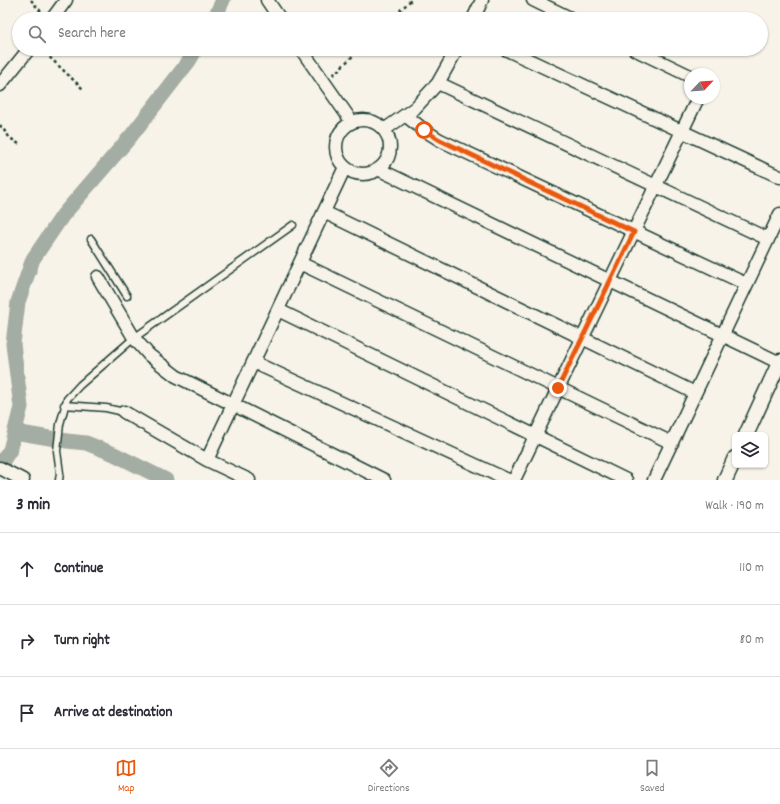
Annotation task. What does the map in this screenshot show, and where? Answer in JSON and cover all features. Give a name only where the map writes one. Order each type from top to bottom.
[{"type":"street","points":[[53,12],[66,0]]},
{"type":"street","points":[[476,12],[482,0]]},
{"type":"street","points":[[533,0],[558,12]]},
{"type":"street","points":[[270,2],[276,12]]},
{"type":"street","points":[[0,85],[23,56]]},
{"type":"street","points":[[306,56],[352,122]]},
{"type":"street","points":[[384,130],[415,108],[438,83],[453,56]]},
{"type":"street","points":[[520,56],[780,177]]},
{"type":"street","points":[[649,56],[684,73]]},
{"type":"street","points":[[438,83],[768,239]]},
{"type":"street","points":[[514,480],[695,104]]},
{"type":"street","points":[[405,115],[440,140],[746,284]]},
{"type":"street","points":[[361,120],[378,124],[384,130],[390,146],[389,155],[385,163],[370,173],[362,174],[345,167],[340,160],[337,151],[337,143],[340,134],[345,127],[352,122],[361,120]]},
{"type":"street","points":[[207,460],[345,167]]},
{"type":"street","points":[[378,169],[722,336],[780,362],[747,432]]},
{"type":"street","points":[[324,212],[695,393]]},
{"type":"street","points":[[654,480],[780,214]]},
{"type":"street","points":[[300,263],[672,443]]},
{"type":"street","points":[[101,282],[134,338],[149,355],[176,376],[384,480]]},
{"type":"street","points":[[278,310],[626,480]]},
{"type":"street","points":[[253,362],[508,480]]},
{"type":"street","points":[[124,412],[207,460],[249,480]]},
{"type":"street","points":[[725,480],[732,465]]},
{"type":"street","points":[[0,468],[23,480]]},
{"type":"lane","points":[[59,480],[60,473],[57,451],[60,424],[64,404],[67,399],[80,385],[134,338],[293,225]]},
{"type":"lane","points":[[91,239],[127,296]]},
{"type":"lane","points":[[101,282],[115,278]]},
{"type":"lane","points":[[64,404],[106,408],[124,412]]},
{"type":"path","points":[[30,0],[43,12]]},
{"type":"path","points":[[398,12],[411,0]]},
{"type":"path","points":[[48,56],[84,90]]},
{"type":"path","points":[[325,83],[353,56]]},
{"type":"path","points":[[0,125],[10,138],[19,144]]},
{"type":"waterway","points":[[217,12],[223,0]]},
{"type":"waterway","points":[[0,465],[10,450],[21,407],[13,344],[18,302],[33,259],[63,215],[131,136],[192,56]]},
{"type":"waterway","points":[[15,432],[86,443],[114,454],[166,480]]},
{"type":"route","points":[[424,130],[440,140],[634,232],[558,388]]}]
